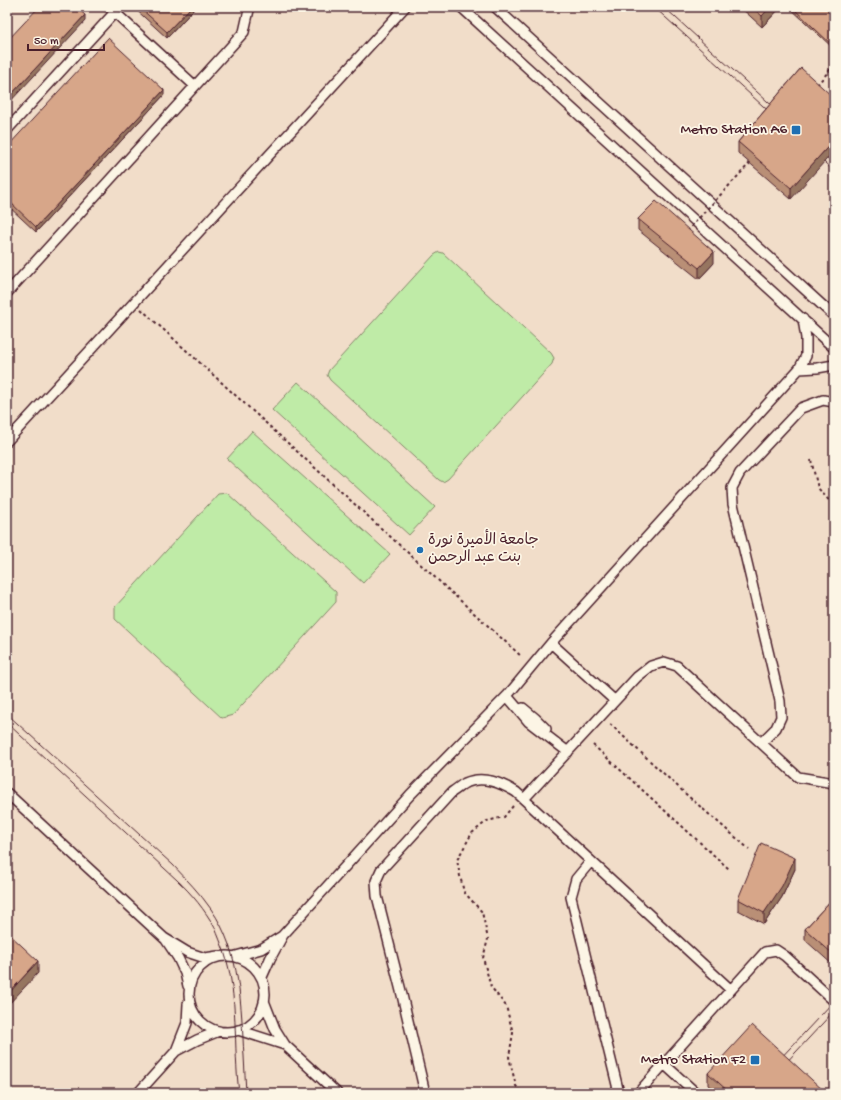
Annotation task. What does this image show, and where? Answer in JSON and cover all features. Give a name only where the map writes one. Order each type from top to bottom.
[{"type":"street","points":[[7,293],[244,32],[249,7]]},
{"type":"street","points":[[7,441],[405,7]]},
{"type":"street","points":[[461,7],[834,348]]},
{"type":"street","points":[[495,7],[834,316]]},
{"type":"street","points":[[7,130],[112,10],[195,86]]},
{"type":"street","points":[[262,977],[270,958],[283,935],[410,795],[507,696],[552,643],[799,369],[806,356],[806,338],[803,319]]},
{"type":"street","points":[[799,369],[834,365]]},
{"type":"street","points":[[761,742],[776,728],[781,717],[780,700],[733,504],[732,488],[740,473],[801,408],[823,400],[834,402]]},
{"type":"street","points":[[552,643],[614,700]]},
{"type":"street","points":[[524,799],[637,676],[651,666],[664,662],[677,666],[798,777],[834,783]]},
{"type":"street","points":[[507,696],[535,718],[568,752]]},
{"type":"street","points":[[425,1093],[377,896],[376,881],[381,870],[452,792],[465,783],[478,779],[491,781],[504,785],[516,792],[731,990]]},
{"type":"street","points":[[7,793],[164,938],[178,958],[185,973],[192,1011],[199,1021],[208,1028],[229,1032],[248,1026],[255,1019],[261,1010],[264,1001],[265,989],[262,977],[251,964],[236,956],[227,955],[204,958],[188,952],[164,938]]},
{"type":"street","points":[[591,862],[576,879],[571,897],[619,1093]]},
{"type":"street","points":[[236,956],[260,949],[283,935]]},
{"type":"street","points":[[638,1093],[766,952],[776,950],[785,956],[834,1001]]},
{"type":"street","points":[[188,990],[192,978],[198,968],[207,960],[218,956]]},
{"type":"street","points":[[176,1051],[187,1022],[189,1000]]},
{"type":"street","points":[[264,1001],[275,1029],[285,1045],[337,1093]]},
{"type":"street","points":[[238,1030],[285,1045]]},
{"type":"street","points":[[138,1093],[176,1051],[219,1031]]},
{"type":"street","points":[[664,1064],[696,1093]]},
{"type":"path","points":[[817,86],[834,65]]},
{"type":"path","points":[[682,236],[750,163]]},
{"type":"path","points":[[134,302],[521,656]]},
{"type":"path","points":[[811,460],[818,488],[834,506]]},
{"type":"path","points":[[610,724],[688,796],[749,849]]},
{"type":"path","points":[[593,745],[729,869]]},
{"type":"path","points":[[513,806],[504,818],[487,821],[472,832],[457,860],[464,892],[482,912],[488,939],[483,958],[491,987],[506,1006],[513,1033],[508,1056],[516,1086],[522,1093]]},
{"type":"shaded area","name":"جامعة الأميرة نورة بنت عبد الرحمن","points":[[7,7],[834,7],[834,1093],[7,1093]]},
{"type":"green space","points":[[439,252],[443,253],[551,353],[554,358],[552,364],[448,479],[443,482],[330,380],[327,375],[329,370],[434,255]]},
{"type":"green space","points":[[298,382],[435,507],[409,535],[272,410]]},
{"type":"green space","points":[[252,431],[390,554],[363,583],[227,459]]},
{"type":"green space","points":[[227,493],[336,592],[336,602],[233,715],[222,718],[115,619],[115,607],[218,494]]},
{"type":"building","points":[[39,7],[76,7],[85,15],[7,99],[7,41]]},
{"type":"building","points":[[139,7],[191,7],[167,32]]},
{"type":"building","points":[[752,7],[770,7],[762,16]]},
{"type":"building","points":[[792,7],[831,7],[834,10],[834,47]]},
{"type":"building","points":[[108,38],[164,90],[36,227],[7,199],[7,147]]},
{"type":"building","name":"Metro Station A6","points":[[801,68],[834,98],[834,140],[791,188],[738,142]]},
{"type":"building","points":[[656,201],[714,252],[699,268],[638,219]]},
{"type":"building","points":[[761,843],[795,858],[782,886],[764,913],[738,899]]},
{"type":"building","points":[[834,897],[834,955],[805,929]]},
{"type":"building","points":[[7,932],[38,961],[7,995]]},
{"type":"building","name":"Metro Station F2","points":[[752,1025],[824,1091],[822,1093],[730,1093],[708,1073]]},
{"type":"tram line","points":[[654,7],[774,116]]},
{"type":"tram line","points":[[664,7],[779,112]]},
{"type":"tram line","points":[[820,150],[834,163]]},
{"type":"tram line","points":[[816,155],[834,171]]},
{"type":"tram line","points":[[7,714],[173,865],[198,892],[211,909],[221,926],[228,943],[238,980],[242,1018],[246,1093]]},
{"type":"tram line","points":[[7,723],[183,885],[198,902],[211,921],[224,951],[232,986],[239,1093]]},
{"type":"tram line","points":[[777,1062],[834,1001]]},
{"type":"tram line","points":[[783,1066],[834,1011]]},
{"type":"place","name":"Metro Station A6","points":[[796,130]]},
{"type":"place","name":"جامعة الأميرة نورة بنت عبد الرحمن","points":[[420,550]]},
{"type":"place","name":"Metro Station F2","points":[[755,1060]]}]
